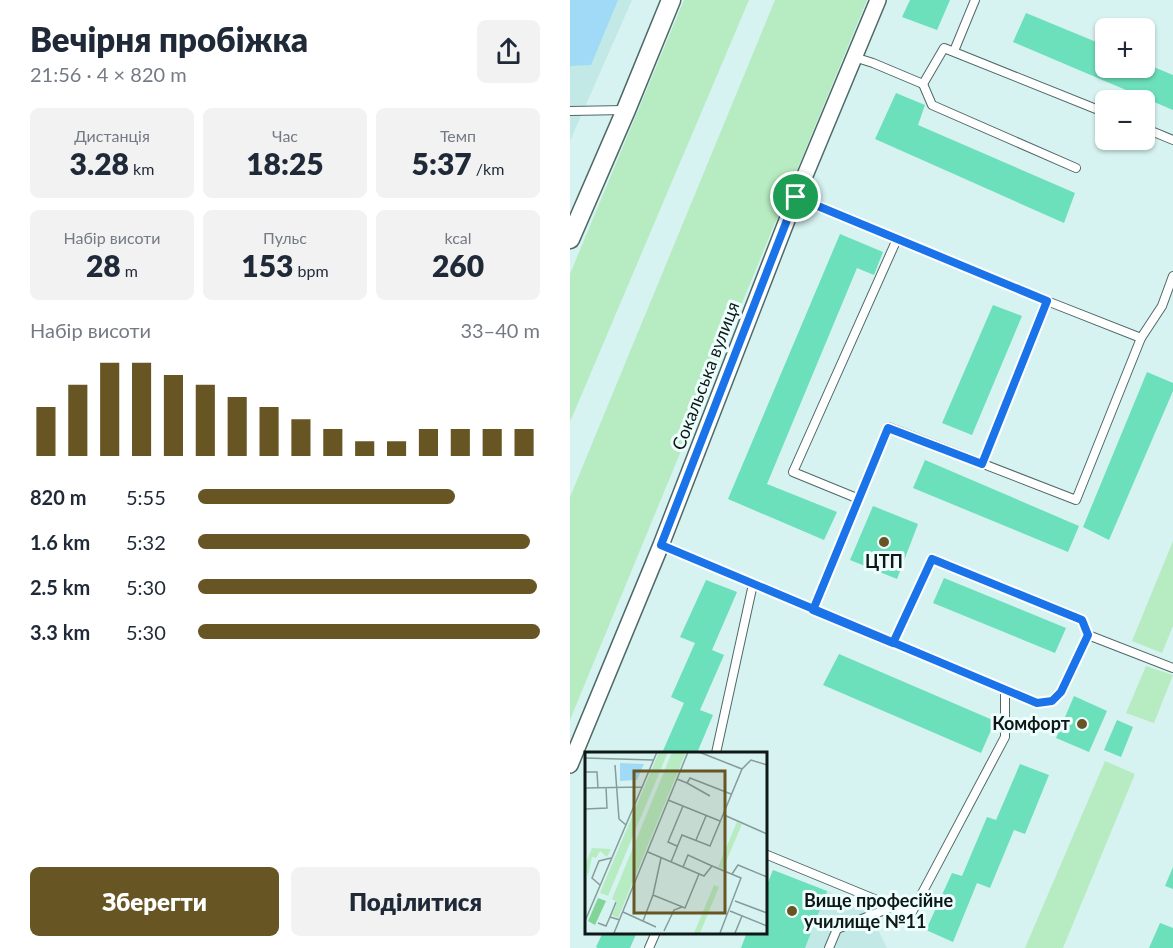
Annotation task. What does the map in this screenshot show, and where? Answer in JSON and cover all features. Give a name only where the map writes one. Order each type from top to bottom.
[{"type":"street","points":[[570,239],[671,0]]},
{"type":"street","name":"Сокальська вулиця","points":[[570,765],[661,545],[796,197],[878,0]]},
{"type":"lane","points":[[954,51],[975,0]]},
{"type":"lane","points":[[923,84],[944,48],[1095,109]]},
{"type":"lane","points":[[854,57],[923,84],[932,105],[1076,168]]},
{"type":"lane","points":[[570,111],[626,110]]},
{"type":"lane","points":[[1155,133],[1173,140]]},
{"type":"lane","points":[[796,197],[1142,338]]},
{"type":"lane","points":[[859,500],[793,472],[897,239]]},
{"type":"lane","points":[[813,610],[888,428],[1076,500],[1142,338],[1169,297],[1173,276]]},
{"type":"lane","points":[[982,464],[1047,301]]},
{"type":"lane","points":[[661,545],[1037,703],[1052,701],[1061,692],[1088,635]]},
{"type":"lane","points":[[893,643],[932,559],[1082,620],[1088,635],[1173,669]]},
{"type":"lane","points":[[716,752],[753,584]]},
{"type":"lane","points":[[766,854],[911,914],[1005,737],[1005,690]]},
{"type":"lane","points":[[828,948],[837,929],[892,906]]},
{"type":"lane","points":[[649,948],[656,933]]},
{"type":"shaded area","points":[[570,0],[632,0],[570,141]]},
{"type":"shaded area","points":[[773,870],[827,891],[869,911],[887,948],[741,948],[748,933],[766,933],[766,888]]},
{"type":"green space","points":[[684,0],[749,0],[570,422],[570,274]]},
{"type":"green space","points":[[775,0],[867,0],[570,720],[570,497]]},
{"type":"green space","points":[[1173,541],[1173,626],[1162,653],[1132,641]]},
{"type":"green space","points":[[1146,666],[1173,675],[1154,723],[1126,713]]},
{"type":"green space","points":[[1105,761],[1135,774],[1063,948],[1025,948]]},
{"type":"water","points":[[570,0],[618,0],[591,65],[570,66]]},
{"type":"building","points":[[910,0],[950,0],[937,30],[902,17]]},
{"type":"building","points":[[1026,13],[1095,41],[1095,77],[1013,42]]},
{"type":"building","points":[[1155,68],[1173,75],[1173,110],[1155,102],[1155,90],[1126,90],[1098,78],[1155,78]]},
{"type":"building","points":[[896,93],[925,105],[918,125],[1075,193],[1064,223],[875,139]]},
{"type":"building","points":[[840,234],[883,252],[874,275],[857,268],[767,484],[837,512],[824,540],[728,499]]},
{"type":"building","points":[[993,305],[1022,316],[972,435],[942,423]]},
{"type":"building","points":[[1147,372],[1173,383],[1173,391],[1109,540],[1083,527]]},
{"type":"building","points":[[925,460],[1079,526],[1068,552],[913,488]]},
{"type":"building","name":"ЦТП","points":[[873,506],[918,524],[897,579],[850,560]]},
{"type":"building","points":[[944,578],[1066,628],[1055,653],[933,603]]},
{"type":"building","points":[[706,580],[737,592],[712,650],[724,655],[700,710],[713,715],[697,752],[662,752],[684,703],[671,697],[695,643],[680,637]]},
{"type":"building","points":[[839,654],[995,721],[981,753],[823,685]]},
{"type":"building","name":"Комфорт","points":[[1074,696],[1107,711],[1089,752],[1056,738]]},
{"type":"building","points":[[1117,720],[1133,727],[1121,757],[1104,750]]},
{"type":"building","points":[[1020,764],[1049,775],[1025,834],[1014,830],[990,888],[977,883],[953,942],[926,930],[952,873],[962,876],[987,817],[996,820]]},
{"type":"building","points":[[1173,867],[1173,889],[1165,886]]},
{"type":"building","name":"Вище професійне училище №11","points":[[773,870],[827,891],[805,948],[741,948],[747,933],[766,933],[766,888]]},
{"type":"building","points":[[1160,923],[1173,928],[1173,948],[1149,948]]},
{"type":"building","points":[[603,933],[637,933],[630,948],[596,947]]},
{"type":"place","name":"ЦТП","points":[[884,542]]},
{"type":"place","name":"Комфорт","points":[[1082,724]]},
{"type":"place","name":"Вище професійне училище №11","points":[[792,911]]},
{"type":"route","points":[[796,197],[661,545],[813,610],[1037,703],[1052,701],[1061,692],[1088,635],[1082,620],[932,559],[893,643],[813,610],[888,428],[982,464],[1047,301],[796,197]]}]
